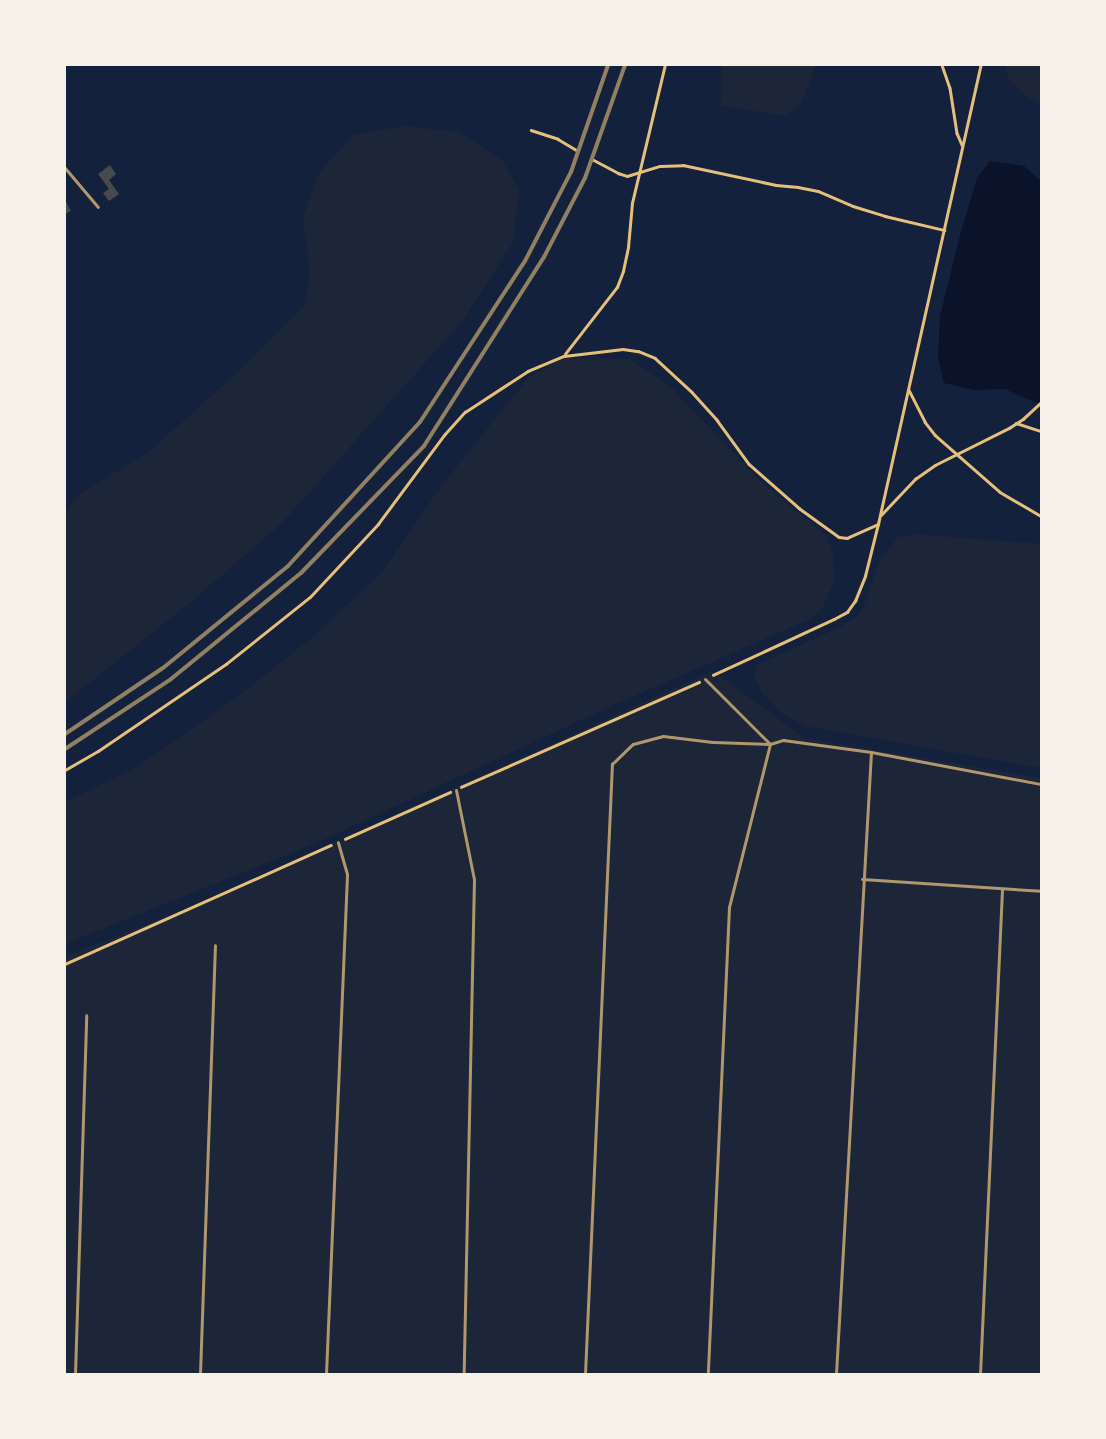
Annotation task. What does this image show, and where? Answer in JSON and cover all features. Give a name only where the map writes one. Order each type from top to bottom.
[{"type":"lane","points":[[65,168],[98,207]]},
{"type":"lane","points":[[705,679],[770,744]]},
{"type":"lane","points":[[585,1374],[612,764],[633,744],[663,736],[713,742],[770,744],[783,740],[871,752],[1041,784]]},
{"type":"lane","points":[[708,1374],[729,908],[770,744]]},
{"type":"lane","points":[[836,1374],[862,878],[871,752]]},
{"type":"lane","points":[[456,790],[474,879],[464,1374]]},
{"type":"lane","points":[[326,1374],[347,874],[338,842]]},
{"type":"lane","points":[[862,878],[1041,891]]},
{"type":"lane","points":[[980,1374],[1002,889]]},
{"type":"lane","points":[[200,1374],[215,945]]},
{"type":"lane","points":[[75,1374],[86,1015]]},
{"type":"path","points":[[564,356],[617,287],[626,255],[632,203],[665,65]]},
{"type":"path","points":[[942,65],[950,88],[957,133],[962,146]]},
{"type":"path","points":[[65,964],[705,679],[847,612],[856,601],[865,576],[880,516],[981,65]]},
{"type":"path","points":[[531,130],[558,139],[578,152]]},
{"type":"path","points":[[592,159],[627,176],[660,166],[675,165],[707,169],[776,185],[798,186],[818,191],[853,206],[944,230]]},
{"type":"path","points":[[65,770],[98,751],[226,664],[310,597],[378,524],[444,435],[465,412],[528,371],[564,356],[622,349],[638,351],[654,358],[699,399],[749,464],[799,508],[839,536],[847,538],[878,524]]},
{"type":"path","points":[[908,388],[925,422],[935,435],[1000,492],[1041,516]]},
{"type":"path","points":[[880,516],[914,479],[946,458],[1016,423],[1041,402]]},
{"type":"path","points":[[1016,423],[1041,431]]},
{"type":"shaded area","points":[[722,65],[816,65],[802,102],[786,116],[721,106]]},
{"type":"shaded area","points":[[1004,65],[1041,65],[1041,104],[1029,98],[1010,81]]},
{"type":"shaded area","points":[[404,126],[459,132],[503,161],[519,190],[513,242],[463,320],[283,522],[185,607],[65,702],[65,514],[78,495],[150,451],[230,379],[304,307],[310,272],[303,217],[319,173],[353,135]]},
{"type":"shaded area","points":[[990,161],[1024,166],[1041,181],[1041,405],[1005,389],[974,390],[944,383],[938,359],[940,316],[960,235],[977,178]]},
{"type":"shaded area","points":[[560,358],[630,359],[672,388],[759,480],[826,535],[833,552],[834,581],[824,605],[810,619],[609,707],[314,844],[65,944],[65,802],[137,767],[233,700],[313,637],[382,572],[442,485],[528,378]]},
{"type":"shaded area","points":[[914,534],[1041,544],[1041,768],[805,726],[780,712],[763,694],[754,676],[757,665],[840,627],[856,617],[863,608],[880,560],[898,537]]},
{"type":"shaded area","points":[[713,671],[804,738],[1041,778],[1041,1374],[65,1374],[65,956],[187,909]]},
{"type":"building","points":[[110,165],[116,174],[109,180],[119,194],[109,201],[103,193],[109,189],[98,174]]},
{"type":"building","points":[[65,200],[71,211],[65,214]]},
{"type":"railway","points":[[65,734],[163,668],[288,566],[420,422],[525,261],[571,172],[608,65]]},
{"type":"railway","points":[[65,749],[171,679],[301,573],[424,446],[544,257],[585,178],[625,65]]}]
